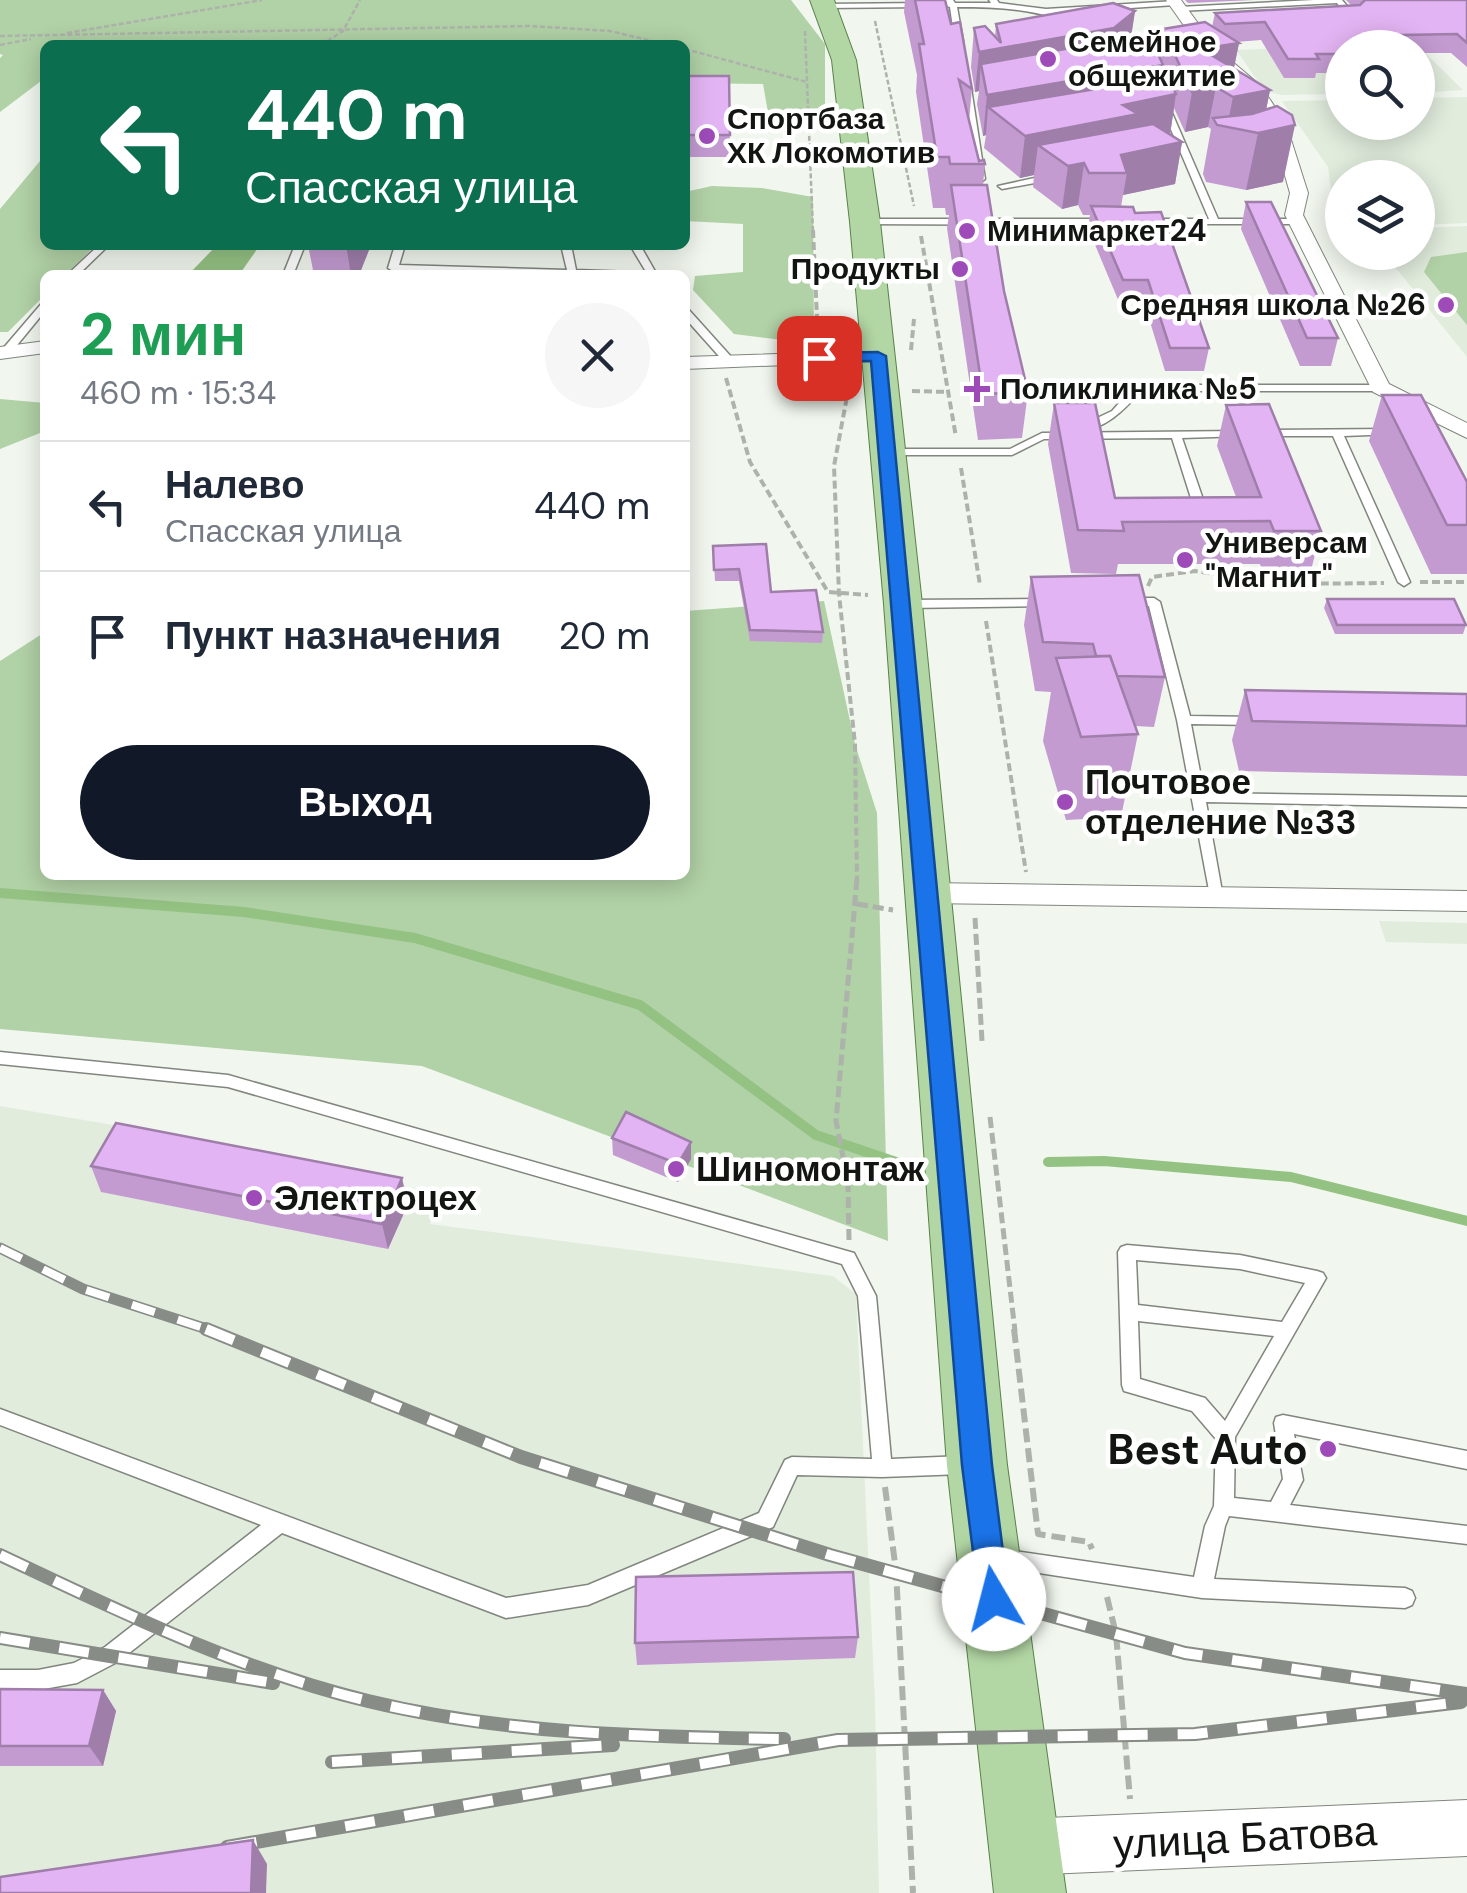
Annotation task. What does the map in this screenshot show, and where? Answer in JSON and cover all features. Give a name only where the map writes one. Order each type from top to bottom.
[{"type":"main road","points":[[824,3],[844,60],[865,222],[894,354],[888,452],[902,600],[950,902],[977,1465],[1026,1870]]},
{"type":"street","points":[[1176,4],[1199,27],[1210,51],[1255,89],[1278,124],[1299,193],[1294,215],[1380,388],[1457,431]]},
{"type":"street","points":[[2,353],[40,348]]},
{"type":"street","points":[[690,363],[894,354]]},
{"type":"street","points":[[950,902],[1216,897],[1467,900]]},
{"type":"street","name":"улица Батова","points":[[1026,1870],[1134,1842],[1467,1828]]},
{"type":"lane","points":[[951,2],[962,61]]},
{"type":"lane","points":[[824,3],[995,2],[1046,11],[1077,24]]},
{"type":"lane","points":[[1046,11],[1176,4],[1339,2],[1356,18],[1337,19]]},
{"type":"lane","points":[[966,80],[984,191]]},
{"type":"lane","points":[[968,99],[986,96]]},
{"type":"lane","points":[[1160,96],[1215,222]]},
{"type":"lane","points":[[1148,114],[1166,110]]},
{"type":"lane","points":[[976,143],[995,140]]},
{"type":"lane","points":[[1166,156],[1184,152]]},
{"type":"lane","points":[[1190,164],[1204,162]]},
{"type":"lane","points":[[1002,186],[1056,176]]},
{"type":"lane","points":[[986,206],[989,222]]},
{"type":"lane","points":[[865,222],[1121,222]]},
{"type":"lane","points":[[1140,222],[1298,222]]},
{"type":"lane","points":[[77,270],[99,250]]},
{"type":"lane","points":[[398,250],[393,268],[482,270]]},
{"type":"lane","points":[[2,353],[40,311]]},
{"type":"lane","points":[[690,317],[725,362]]},
{"type":"lane","points":[[690,326],[698,326]]},
{"type":"lane","points":[[1069,435],[1116,413],[1138,388],[1380,388]]},
{"type":"lane","points":[[888,452],[1012,452],[1042,436],[1408,432]]},
{"type":"lane","points":[[1337,433],[1404,582]]},
{"type":"lane","points":[[1176,434],[1205,523]]},
{"type":"lane","points":[[902,600],[1062,603]]},
{"type":"lane","points":[[1122,602],[1154,602],[1184,720],[1216,897]]},
{"type":"lane","points":[[1184,720],[1278,721]]},
{"type":"lane","points":[[1198,797],[1467,802]]},
{"type":"lane","points":[[0,1058],[228,1082],[848,1258],[867,1296],[882,1468]]},
{"type":"lane","points":[[1202,1588],[1214,1526],[1224,1506],[1226,1436],[1317,1278],[1240,1262],[1127,1252],[1131,1385],[1198,1404],[1226,1436]]},
{"type":"lane","points":[[1130,1312],[1287,1330]]},
{"type":"lane","points":[[0,1418],[506,1608],[588,1594],[766,1520],[792,1466],[977,1465]]},
{"type":"lane","points":[[1276,1512],[1292,1480],[1283,1424],[1467,1460]]},
{"type":"lane","points":[[1224,1506],[1467,1535]]},
{"type":"lane","points":[[0,1680],[38,1680],[77,1673],[112,1654],[280,1523]]},
{"type":"lane","points":[[988,1557],[1202,1588],[1404,1598]]},
{"type":"path","points":[[0,45],[262,0]]},
{"type":"path","points":[[328,40],[342,31],[360,0]]},
{"type":"path","points":[[0,36],[530,26],[610,31],[648,40]]},
{"type":"path","points":[[805,28],[819,358],[850,382],[834,466],[840,594],[855,744],[857,904],[836,1120],[848,1182],[848,1258]]},
{"type":"path","points":[[690,50],[808,82]]},
{"type":"path","points":[[894,354],[914,319]]},
{"type":"path","points":[[725,362],[750,462],[828,592],[902,600]]},
{"type":"path","points":[[907,383],[908,392],[949,392]]},
{"type":"path","points":[[1142,602],[1152,577],[1166,572],[1220,572],[1269,584],[1467,582]]},
{"type":"path","points":[[950,902],[983,1055]]},
{"type":"path","points":[[992,1131],[1038,1534],[1089,1542],[1101,1572],[1116,1634],[1134,1842]]},
{"type":"path","points":[[882,1468],[896,1571],[913,1893]]},
{"type":"shaded area","points":[[0,0],[791,0],[825,44],[825,113],[769,118],[763,84],[690,83],[690,40],[40,40],[40,82],[0,112]]},
{"type":"shaded area","points":[[1325,46],[1325,94],[1281,95],[1265,91],[1236,50]]},
{"type":"shaded area","points":[[1435,63],[1463,90],[1435,92]]},
{"type":"shaded area","points":[[1467,97],[1467,223],[1435,224],[1435,160],[1325,163],[1282,101],[1325,100],[1325,140],[1435,140],[1435,98]]},
{"type":"shaded area","points":[[40,161],[40,250],[91,250],[70,270],[40,270],[40,300],[8,332],[0,332],[0,209]]},
{"type":"shaded area","points":[[712,186],[762,188],[813,197],[814,344],[734,334],[693,290],[695,276],[743,272],[743,224],[690,221],[690,191]]},
{"type":"shaded area","name":"Средняя школа №26","points":[[1467,226],[1467,357],[1398,270],[1435,270],[1435,227]]},
{"type":"shaded area","points":[[212,250],[256,250],[242,270],[193,270]]},
{"type":"shaded area","points":[[1467,252],[1467,325],[1424,272],[1435,270],[1435,256]]},
{"type":"shaded area","points":[[0,399],[40,403],[40,433],[0,449]]},
{"type":"shaded area","points":[[824,601],[855,744],[877,813],[888,1241],[422,1066],[0,1029],[0,661],[40,635],[40,880],[690,880],[690,611]]},
{"type":"shaded area","points":[[1379,921],[1467,923],[1467,944],[1386,942]]},
{"type":"shaded area","points":[[0,1106],[239,1146],[436,1193],[430,1224],[833,1276],[856,1294],[875,1702],[879,1893],[0,1893]]},
{"type":"building","points":[[915,0],[945,0],[951,24],[960,22],[972,89],[959,80],[979,161],[984,160],[985,164],[950,164],[949,157],[937,157]]},
{"type":"building","points":[[1365,0],[1467,0],[1467,43],[1457,34],[1435,34],[1435,30],[1325,30],[1325,54],[1316,54],[1319,59],[1288,59],[1265,22],[1225,24],[1215,13],[1360,5]]},
{"type":"building","points":[[1113,3],[1135,11],[1114,28],[979,52],[974,28],[985,26],[1001,43],[996,24]]},
{"type":"building","points":[[1205,22],[1239,43],[1201,49],[1270,90],[1233,97],[1216,87],[1192,92],[1163,29]]},
{"type":"building","points":[[1149,34],[1163,65],[987,95],[981,64]]},
{"type":"building","points":[[690,76],[729,76],[730,135],[690,135]]},
{"type":"building","points":[[1168,77],[1176,94],[1123,105],[1138,114],[1025,136],[988,107]]},
{"type":"building","points":[[1277,106],[1292,115],[1295,125],[1258,133],[1217,125],[1213,118],[1252,114]]},
{"type":"building","points":[[1153,124],[1182,142],[1121,155],[1127,173],[1089,173],[1084,163],[1068,166],[1038,145]]},
{"type":"building","points":[[951,185],[987,185],[1004,291],[1028,392],[983,394]]},
{"type":"building","points":[[1246,202],[1271,202],[1338,338],[1307,338]]},
{"type":"building","points":[[1091,206],[1133,207],[1135,213],[1161,212],[1209,348],[1170,348],[1148,280],[1123,280]]},
{"type":"building","points":[[1382,395],[1421,395],[1467,482],[1467,525],[1447,525]]},
{"type":"building","points":[[1054,403],[1095,403],[1115,498],[1261,497],[1226,405],[1269,404],[1321,531],[1274,531],[1270,521],[1122,522],[1124,531],[1078,530]]},
{"type":"building","points":[[766,544],[771,592],[816,590],[823,632],[750,630],[739,569],[714,570],[713,546]]},
{"type":"building","points":[[1139,575],[1165,677],[1117,676],[1110,656],[1096,656],[1093,644],[1043,642],[1031,577]]},
{"type":"building","points":[[1327,599],[1454,599],[1466,625],[1337,625]]},
{"type":"building","points":[[1110,656],[1138,734],[1081,737],[1056,658]]},
{"type":"building","points":[[1245,690],[1467,694],[1467,726],[1252,721]]},
{"type":"building","points":[[626,1112],[691,1142],[678,1164],[612,1138]]},
{"type":"building","points":[[116,1123],[402,1178],[382,1224],[91,1166]]},
{"type":"building","points":[[853,1572],[858,1637],[635,1643],[636,1577]]},
{"type":"building","points":[[0,1689],[103,1690],[89,1746],[0,1746]]},
{"type":"building","points":[[253,1840],[251,1893],[0,1893],[0,1877]]},
{"type":"waterway","points":[[0,893],[244,912],[415,938],[640,1005],[816,1135],[905,1165]]},
{"type":"waterway","points":[[1048,1162],[1104,1161],[1291,1177],[1467,1221]]},
{"type":"railway","points":[[0,1248],[83,1289],[213,1331]]},
{"type":"railway","points":[[206,1329],[521,1457],[830,1555],[1185,1653],[1467,1694]]},
{"type":"railway","points":[[0,1555],[226,1656],[368,1701],[523,1727],[627,1735],[784,1739]]},
{"type":"railway","points":[[0,1638],[273,1683]]},
{"type":"railway","points":[[227,1847],[838,1740],[1195,1734],[1461,1702]]},
{"type":"railway","points":[[332,1762],[613,1745]]},
{"type":"place","name":"Семейное общежитие","points":[[1048,59]]},
{"type":"place","name":"Спортбаза ХК Локомотив","points":[[707,136]]},
{"type":"place","name":"Минимаркет24","points":[[967,231]]},
{"type":"place","name":"Продукты","points":[[960,269]]},
{"type":"place","name":"Средняя школа №26","points":[[1446,305]]},
{"type":"place","name":"Поликлиника №5","points":[[977,389]]},
{"type":"place","name":"Универсам \"Магнит\"","points":[[1185,560]]},
{"type":"place","name":"Почтовое отделение №33","points":[[1065,802]]},
{"type":"place","name":"Шиномонтаж","points":[[676,1169]]},
{"type":"place","name":"Электроцех","points":[[254,1198]]},
{"type":"place","name":"Best Auto","points":[[1328,1449]]},
{"type":"route","points":[[819,358],[878,356],[977,1465],[994,1599]]}]
